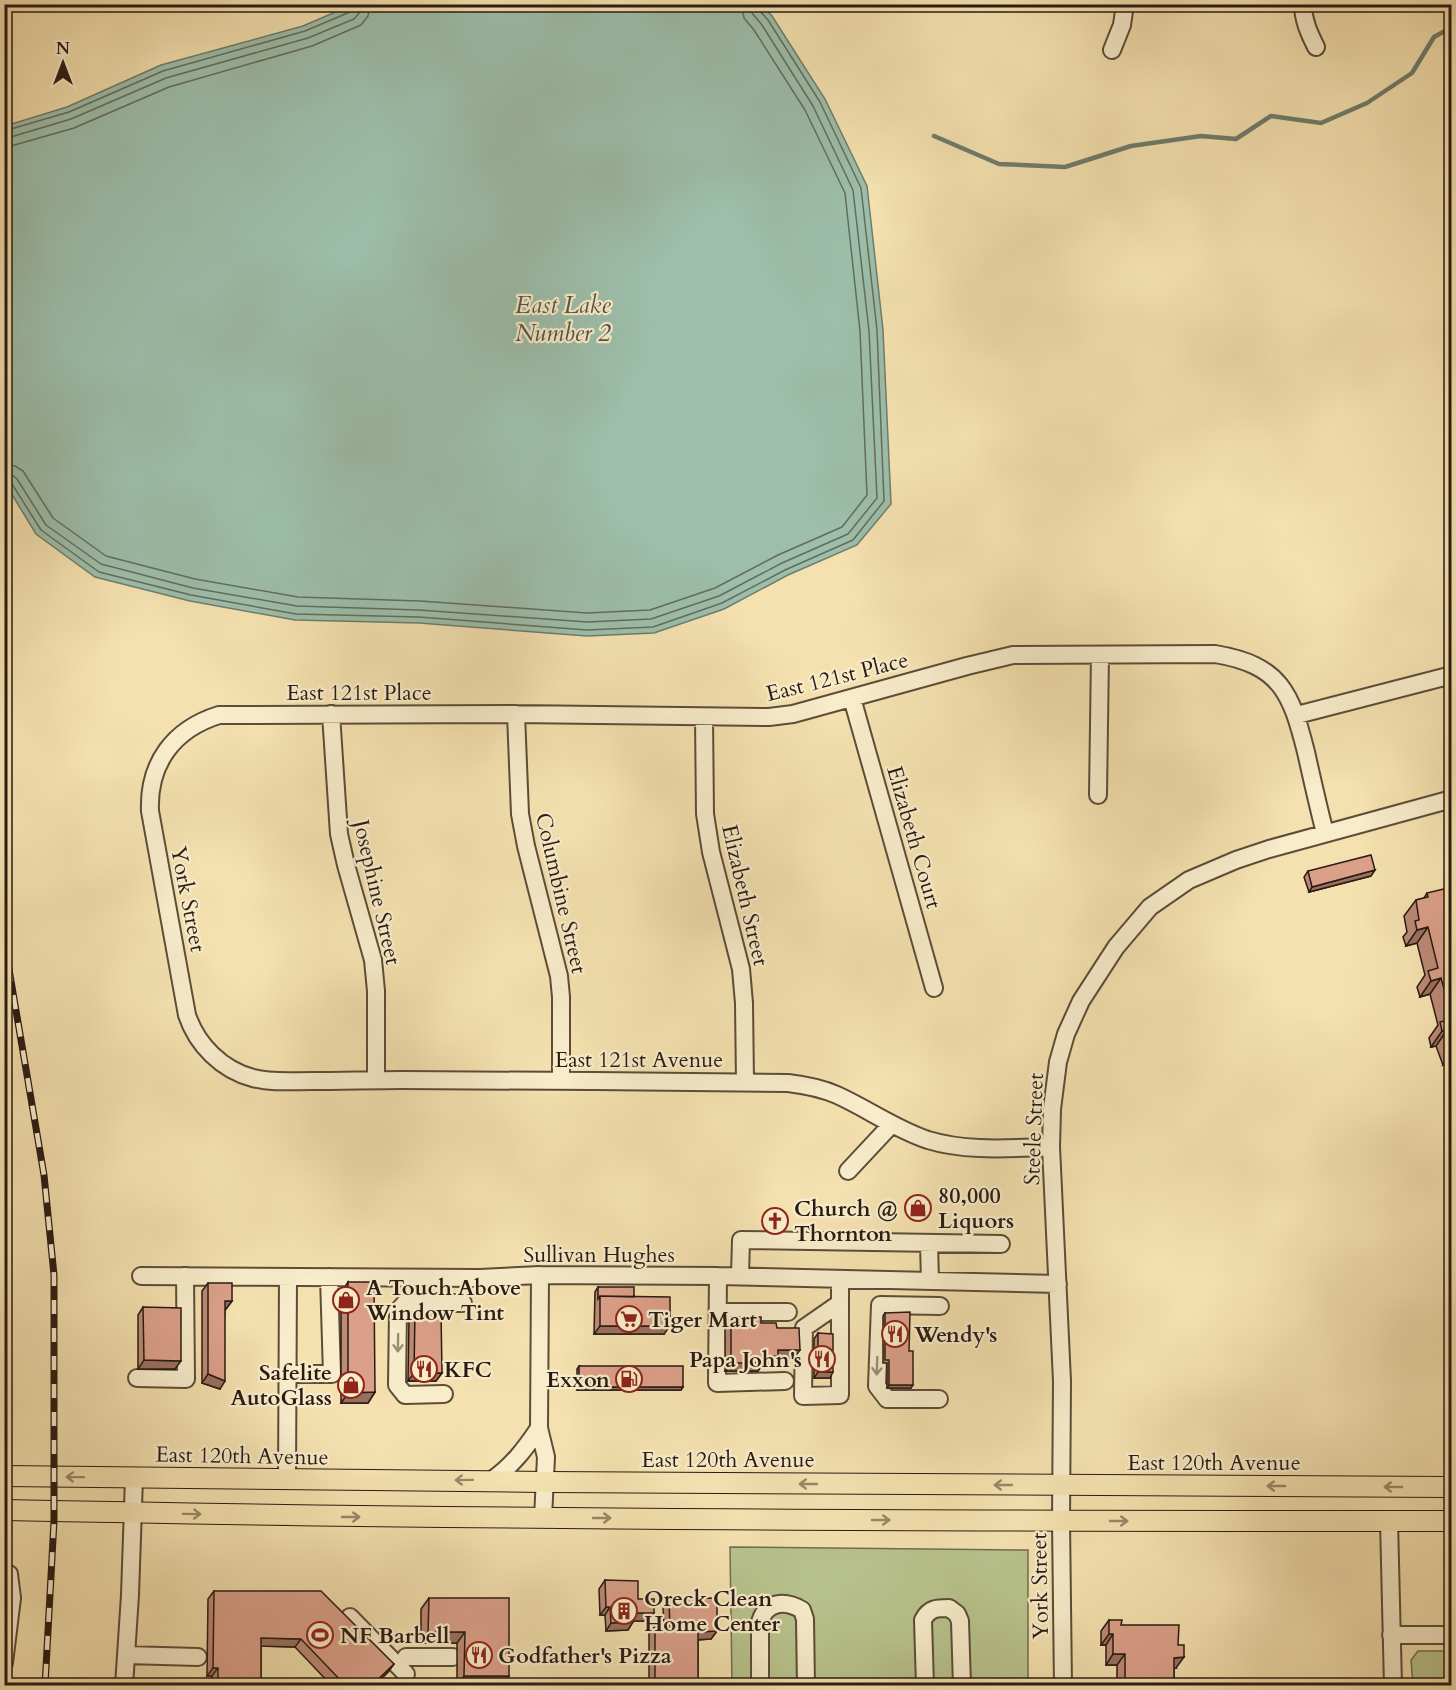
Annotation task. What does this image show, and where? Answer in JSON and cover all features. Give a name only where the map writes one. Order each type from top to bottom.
[{"type":"main road","name":"East 120th Avenue","points":[[5,1476],[544,1482],[1452,1487]]},
{"type":"main road","points":[[4,1510],[543,1518],[1452,1521]]},
{"type":"street","points":[[1112,50],[1122,25],[1125,4]]},
{"type":"street","points":[[1303,4],[1303,14],[1316,47]]},
{"type":"street","name":"East 121st Place","points":[[173,742],[188,729],[204,720],[219,716],[516,714],[768,717],[793,714],[1005,657],[1215,654],[1250,663],[1271,675],[1288,695],[1297,715],[1325,833]]},
{"type":"street","points":[[1098,795],[1100,655]]},
{"type":"street","points":[[1297,715],[1452,675]]},
{"type":"street","name":"Elizabeth Court","points":[[852,698],[934,988]]},
{"type":"street","name":"Josephine Street","points":[[331,714],[339,834],[373,960],[376,991],[376,1080]]},
{"type":"street","name":"Columbine Street","points":[[516,714],[520,814],[526,846],[560,976],[561,1081]]},
{"type":"street","name":"Elizabeth Street","points":[[704,717],[705,814],[711,852],[741,969],[745,1082]]},
{"type":"street","name":"York Street","points":[[173,742],[155,769],[149,799],[150,811],[187,1015],[195,1034],[217,1060]]},
{"type":"street","name":"Steele Street","points":[[1061,1485],[1062,1381],[1052,1148],[1055,1077],[1066,1034],[1081,1001],[1102,965],[1150,907],[1189,880],[1236,860],[1452,799]]},
{"type":"street","name":"East 121st Avenue","points":[[217,1060],[247,1076],[268,1081],[788,1083],[821,1089],[837,1095],[891,1125],[926,1139],[958,1146],[1052,1148]]},
{"type":"street","points":[[848,1171],[891,1125]]},
{"type":"street","points":[[740,1276],[741,1240],[1000,1244]]},
{"type":"street","points":[[929,1243],[930,1281]]},
{"type":"street","points":[[540,1275],[539,1428],[546,1457],[543,1518]]},
{"type":"street","name":"Sullivan Hughes","points":[[141,1276],[480,1278],[540,1275],[740,1276],[1058,1284]]},
{"type":"street","points":[[137,1378],[186,1378],[185,1276]]},
{"type":"street","points":[[718,1276],[717,1383],[785,1381]]},
{"type":"street","points":[[287,1480],[288,1277]]},
{"type":"street","points":[[288,1374],[332,1374],[329,1277]]},
{"type":"street","points":[[840,1279],[840,1303],[840,1395],[803,1396],[804,1329],[840,1303]]},
{"type":"street","points":[[444,1394],[405,1395],[397,1385],[398,1311],[405,1303],[463,1303]]},
{"type":"street","points":[[939,1399],[886,1399],[877,1386],[880,1305],[940,1306]]},
{"type":"street","points":[[717,1312],[788,1312]]},
{"type":"street","points":[[492,1480],[519,1457],[539,1428]]},
{"type":"street","points":[[124,1686],[134,1478]]},
{"type":"street","name":"York Street","points":[[1061,1485],[1063,1686]]},
{"type":"street","points":[[1389,1521],[1393,1686]]},
{"type":"street","points":[[4,1571],[9,1574],[12,1598],[4,1663]]},
{"type":"street","points":[[760,1686],[760,1622],[763,1612],[768,1607],[779,1604],[793,1604],[802,1610],[805,1619],[806,1686]]},
{"type":"street","points":[[925,1686],[923,1620],[927,1612],[934,1608],[949,1608],[957,1614],[960,1621],[962,1686]]},
{"type":"street","points":[[350,1617],[406,1674]]},
{"type":"street","points":[[1391,1635],[1452,1635]]},
{"type":"street","points":[[126,1655],[198,1657]]},
{"type":"street","points":[[406,1657],[453,1657]]},
{"type":"green space","points":[[730,1547],[1028,1550],[1028,1685],[732,1685]]},
{"type":"green space","points":[[1418,1651],[1451,1651],[1451,1685],[1413,1685],[1411,1660]]},
{"type":"water","name":"East Lake Number 2","points":[[354,4],[761,4],[772,16],[825,99],[867,186],[883,330],[891,504],[857,545],[788,575],[724,609],[654,633],[587,636],[419,623],[295,620],[190,601],[95,577],[36,534],[5,483],[5,126],[67,107],[161,65],[303,26]]},
{"type":"building","points":[[1371,855],[1375,870],[1312,887],[1308,871]]},
{"type":"building","points":[[1448,888],[1449,892],[1452,891],[1452,1017],[1441,978],[1431,981],[1428,971],[1438,968],[1428,927],[1417,930],[1415,921],[1419,920],[1416,900],[1428,897],[1427,893]]},
{"type":"building","points":[[1452,1019],[1452,1041],[1447,1030],[1442,1031],[1440,1022]]},
{"type":"building","points":[[348,1282],[374,1282],[375,1392],[348,1393]]},
{"type":"building","points":[[208,1283],[232,1283],[232,1301],[225,1301],[225,1381],[208,1374]]},
{"type":"building","points":[[598,1287],[634,1287],[634,1297],[600,1296],[598,1299]]},
{"type":"building","name":"Tiger Mart","points":[[600,1296],[670,1297],[670,1326],[600,1326]]},
{"type":"building","points":[[143,1307],[181,1308],[181,1361],[144,1360]]},
{"type":"building","points":[[415,1311],[441,1311],[442,1373],[414,1373]]},
{"type":"building","name":"Wendy's","points":[[910,1312],[909,1351],[913,1351],[913,1385],[889,1385],[889,1360],[885,1360],[885,1313]]},
{"type":"building","points":[[731,1317],[761,1317],[761,1323],[776,1323],[777,1328],[799,1328],[800,1350],[778,1350],[778,1356],[764,1357],[763,1363],[731,1363]]},
{"type":"building","name":"Papa John's","points":[[818,1333],[833,1334],[833,1372],[818,1372]]},
{"type":"building","name":"Exxon","points":[[579,1366],[683,1366],[683,1387],[579,1387]]},
{"type":"building","name":"Oreck Clean Home Center","points":[[605,1580],[638,1581],[638,1599],[654,1599],[654,1613],[633,1613],[633,1622],[611,1623],[610,1607],[606,1607]]},
{"type":"building","points":[[214,1591],[321,1591],[394,1664],[371,1686],[346,1686],[301,1639],[261,1638],[261,1686],[218,1686],[218,1668],[213,1668]]},
{"type":"building","name":"Godfather's Pizza","points":[[429,1598],[509,1598],[509,1676],[464,1676],[465,1632],[428,1632]]},
{"type":"building","points":[[717,1598],[717,1631],[698,1632],[698,1686],[655,1686],[655,1626],[670,1627],[669,1599]]},
{"type":"building","points":[[1109,1620],[1122,1620],[1121,1625],[1179,1625],[1178,1645],[1184,1645],[1184,1657],[1174,1658],[1174,1686],[1154,1686],[1153,1681],[1125,1681],[1125,1654],[1113,1654],[1113,1634],[1109,1634]]},
{"type":"waterway","points":[[934,136],[999,164],[1065,167],[1131,146],[1201,136],[1236,139],[1271,116],[1321,123],[1367,103],[1412,73],[1434,37],[1452,27]]},
{"type":"railway","points":[[4,940],[44,1175],[54,1275],[54,1521],[45,1686]]},
{"type":"place","name":"80,000 Liquors","points":[[918,1208]]},
{"type":"place","name":"Church @ Thornton","points":[[775,1221]]},
{"type":"place","name":"A Touch Above Window Tint","points":[[346,1300]]},
{"type":"place","name":"Tiger Mart","points":[[629,1319]]},
{"type":"place","name":"Wendy's","points":[[895,1334]]},
{"type":"place","name":"Papa John's","points":[[822,1359]]},
{"type":"place","name":"KFC","points":[[424,1369]]},
{"type":"place","name":"Exxon","points":[[629,1379]]},
{"type":"place","name":"Safelite AutoGlass","points":[[351,1385]]},
{"type":"place","name":"Oreck Clean Home Center","points":[[624,1611]]},
{"type":"place","name":"NF Barbell","points":[[320,1635]]},
{"type":"place","name":"Godfather's Pizza","points":[[479,1655]]}]
